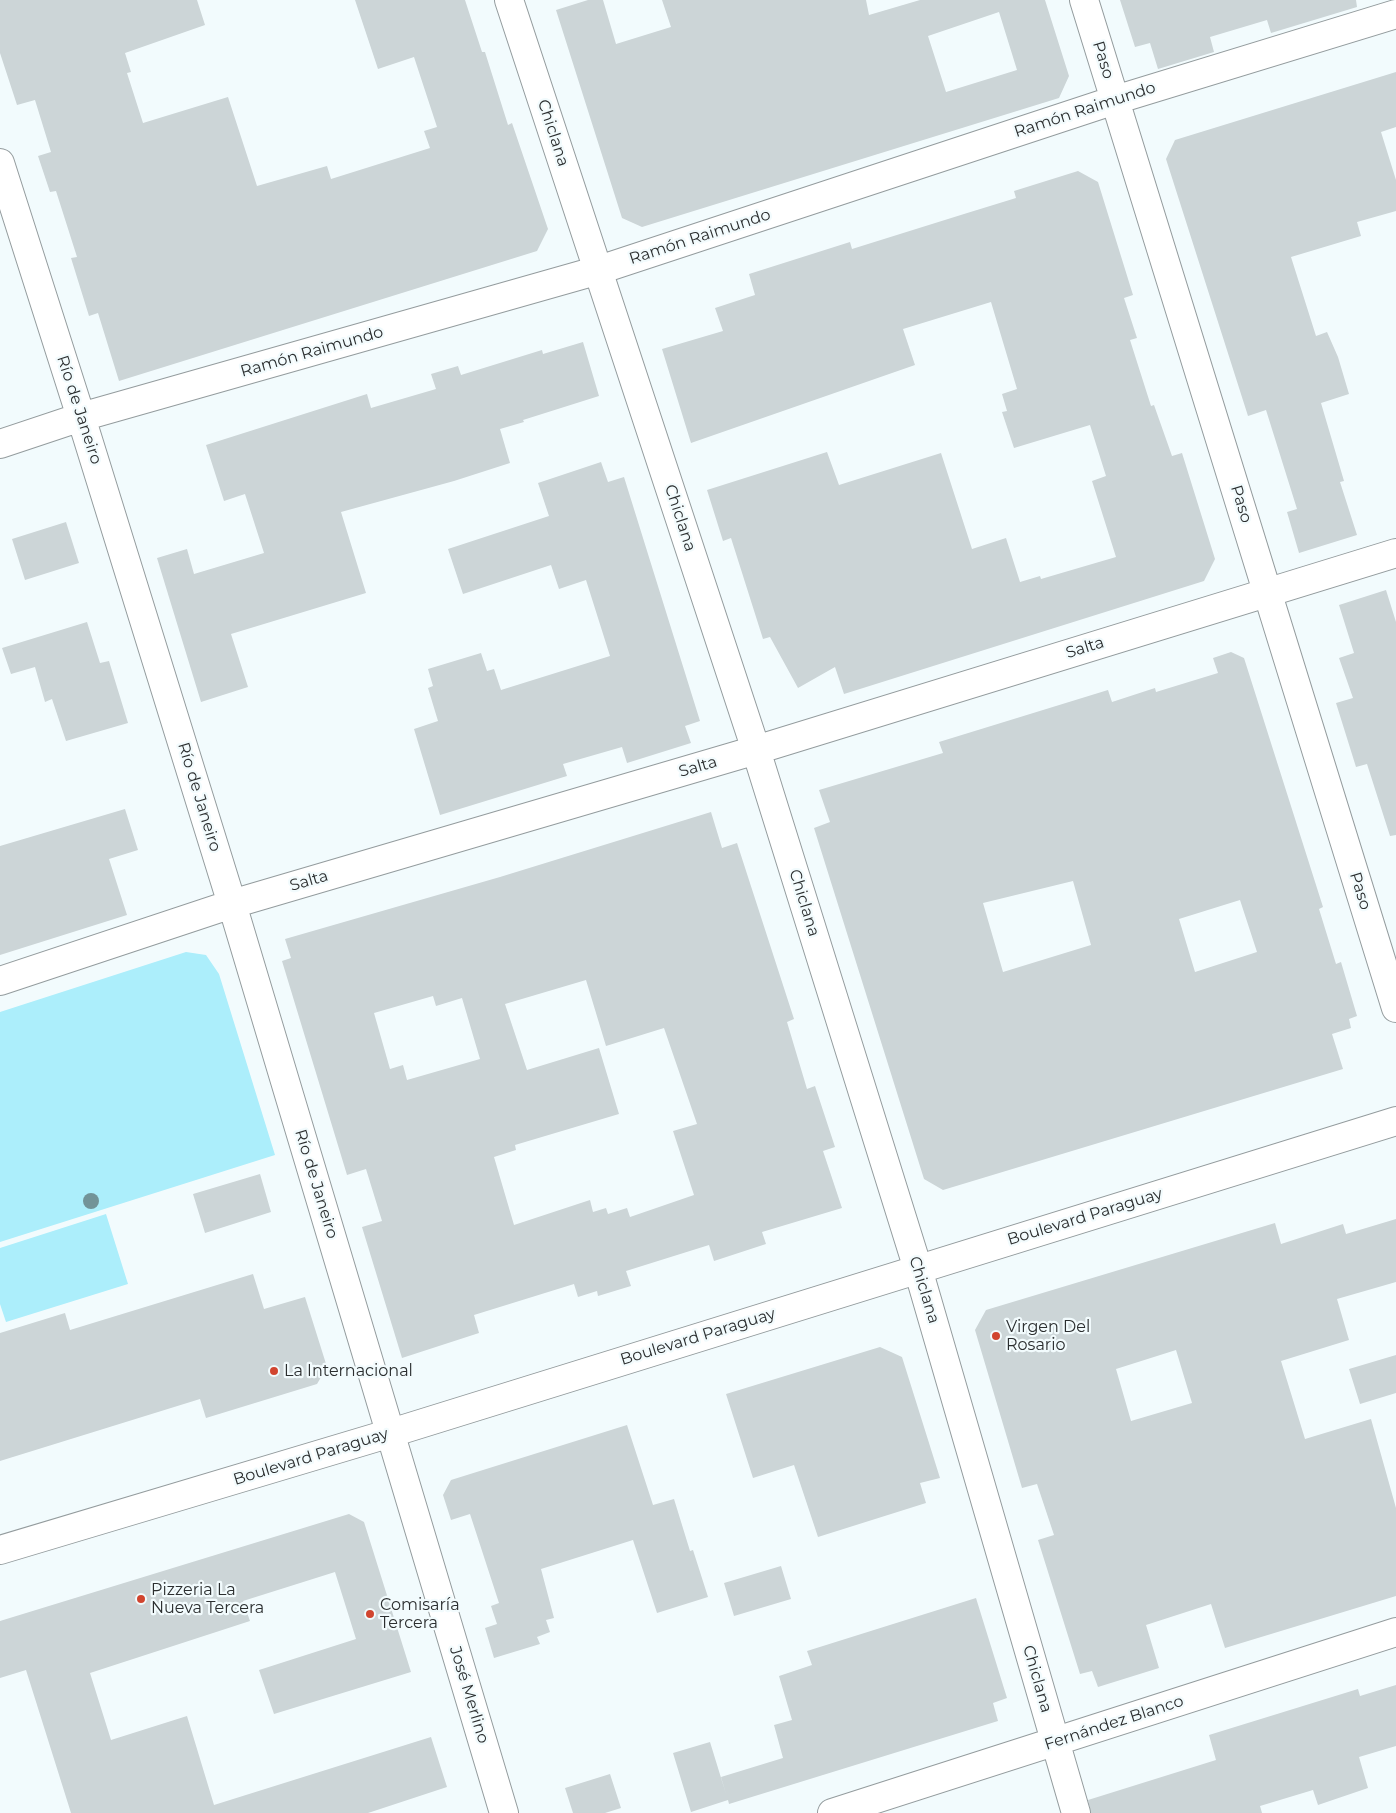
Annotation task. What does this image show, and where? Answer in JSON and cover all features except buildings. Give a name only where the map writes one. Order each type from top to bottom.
[{"type":"street","name":"Chiclana","points":[[510,0],[756,750],[918,1269],[1076,1813]]},
{"type":"street","name":"Paso","points":[[1084,0],[1396,1008]]},
{"type":"street","name":"Ramón Raimundo","points":[[0,444],[82,417],[598,270],[1115,100],[1396,14]]},
{"type":"street","name":"Río de Janeiro","points":[[0,162],[82,417],[232,904],[391,1433]]},
{"type":"street","name":"Salta","points":[[0,981],[232,904],[756,750],[1396,553]]},
{"type":"street","name":"Boulevard Paraguay","points":[[0,1550],[391,1433],[1396,1121]]},
{"type":"street","name":"José Merlino","points":[[391,1433],[504,1813]]},
{"type":"street","name":"Fernández Blanco","points":[[832,1813],[1396,1632]]},
{"type":"shaded area","points":[[186,952],[206,955],[219,974],[275,1155],[0,1242],[0,1012]]},
{"type":"shaded area","points":[[106,1214],[128,1284],[6,1322],[0,1304],[0,1248]]},
{"type":"place","name":"Virgen Del Rosario","points":[[996,1336]]},
{"type":"place","name":"La Internacional","points":[[274,1371]]},
{"type":"place","name":"Pizzeria La Nueva Tercera","points":[[141,1599]]},
{"type":"place","name":"Comisaría Tercera","points":[[370,1614]]}]
